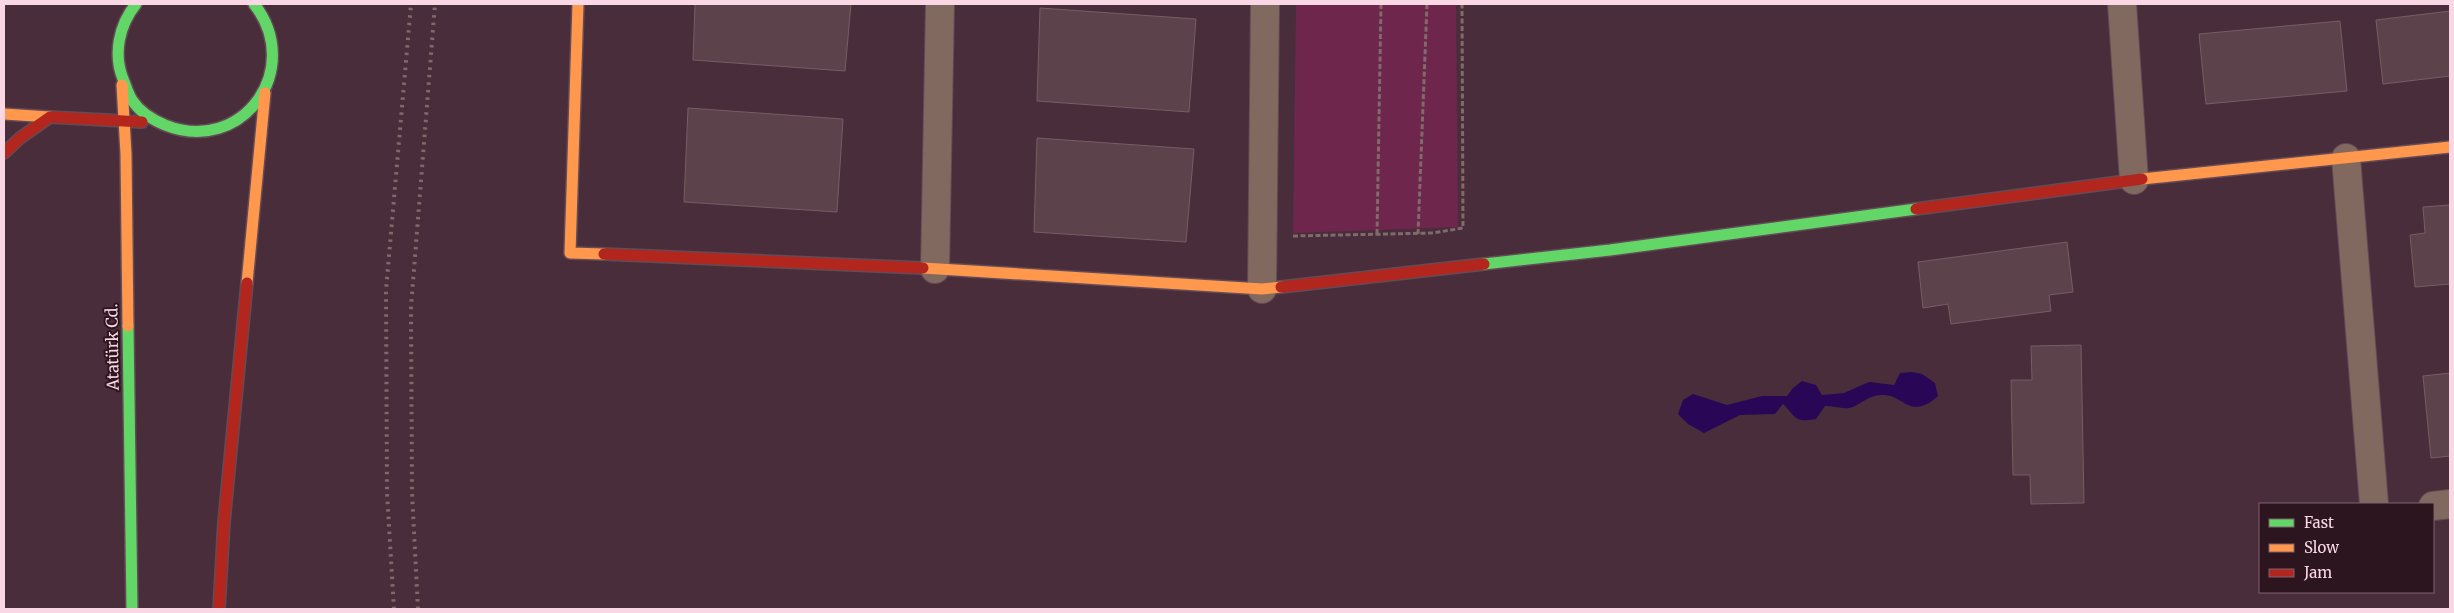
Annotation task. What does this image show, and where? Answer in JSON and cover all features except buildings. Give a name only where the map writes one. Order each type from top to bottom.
[{"type":"street","points":[[125,22],[128,4]]},
{"type":"street","points":[[125,22],[136,4]]},
{"type":"street","points":[[254,4],[263,14],[273,40]]},
{"type":"street","points":[[578,4],[570,253],[935,269],[1262,289],[1610,250],[2134,180],[2450,147]]},
{"type":"street","points":[[935,269],[940,4]]},
{"type":"street","points":[[1262,289],[1265,4]]},
{"type":"street","points":[[2122,4],[2134,180]]},
{"type":"street","points":[[219,609],[224,522],[265,93],[274,66],[274,13]]},
{"type":"street","name":"Atatürk Cd.","points":[[125,22],[120,33],[117,59],[122,85],[124,121],[132,609]]},
{"type":"street","points":[[122,85],[136,106],[155,122],[178,132],[203,133],[227,128],[248,114],[265,93]]},
{"type":"street","points":[[4,114],[155,122]]},
{"type":"street","points":[[4,153],[20,138],[50,117]]},
{"type":"street","points":[[2346,158],[2374,503]]},
{"type":"street","points":[[2434,506],[2450,504]]},
{"type":"path","points":[[1378,234],[1381,4]]},
{"type":"path","points":[[1418,234],[1428,4]]},
{"type":"path","points":[[1292,236],[1418,234],[1463,228],[1462,4]]},
{"type":"shaded area","points":[[1296,4],[1456,4],[1458,227],[1293,233]]},
{"type":"shaded area","points":[[1912,372],[1922,374],[1935,383],[1938,396],[1920,407],[1913,407],[1896,398],[1881,395],[1871,397],[1849,408],[1825,406],[1816,419],[1800,420],[1783,404],[1775,414],[1740,415],[1704,433],[1688,424],[1678,414],[1683,400],[1693,394],[1727,405],[1762,396],[1787,396],[1802,381],[1816,385],[1822,395],[1844,393],[1869,382],[1894,385],[1900,373]]},
{"type":"railway","points":[[394,609],[387,493],[386,290],[411,4]]},
{"type":"railway","points":[[418,609],[412,493],[411,307],[435,4]]},
{"type":"traffic: fast","points":[[136,4],[125,21],[118,50],[120,69],[129,95],[138,108],[156,121],[165,125],[193,131],[219,128],[240,117],[258,100],[269,79],[272,55],[268,29],[254,4]]},
{"type":"traffic: fast","points":[[1484,264],[1610,250],[1916,209]]},
{"type":"traffic: fast","points":[[128,326],[132,609]]},
{"type":"traffic: slow","points":[[578,4],[570,253],[604,254]]},
{"type":"traffic: slow","points":[[122,85],[126,154],[128,326]]},
{"type":"traffic: slow","points":[[247,283],[265,93]]},
{"type":"traffic: slow","points":[[4,114],[50,117]]},
{"type":"traffic: slow","points":[[2142,179],[2450,147]]},
{"type":"traffic: slow","points":[[923,268],[1262,289],[1281,287]]},
{"type":"traffic: jam","points":[[4,153],[20,138],[50,117],[142,122]]},
{"type":"traffic: jam","points":[[1916,209],[2142,179]]},
{"type":"traffic: jam","points":[[604,254],[923,268]]},
{"type":"traffic: jam","points":[[1281,287],[1484,264]]},
{"type":"traffic: jam","points":[[219,609],[224,522],[247,283]]}]
